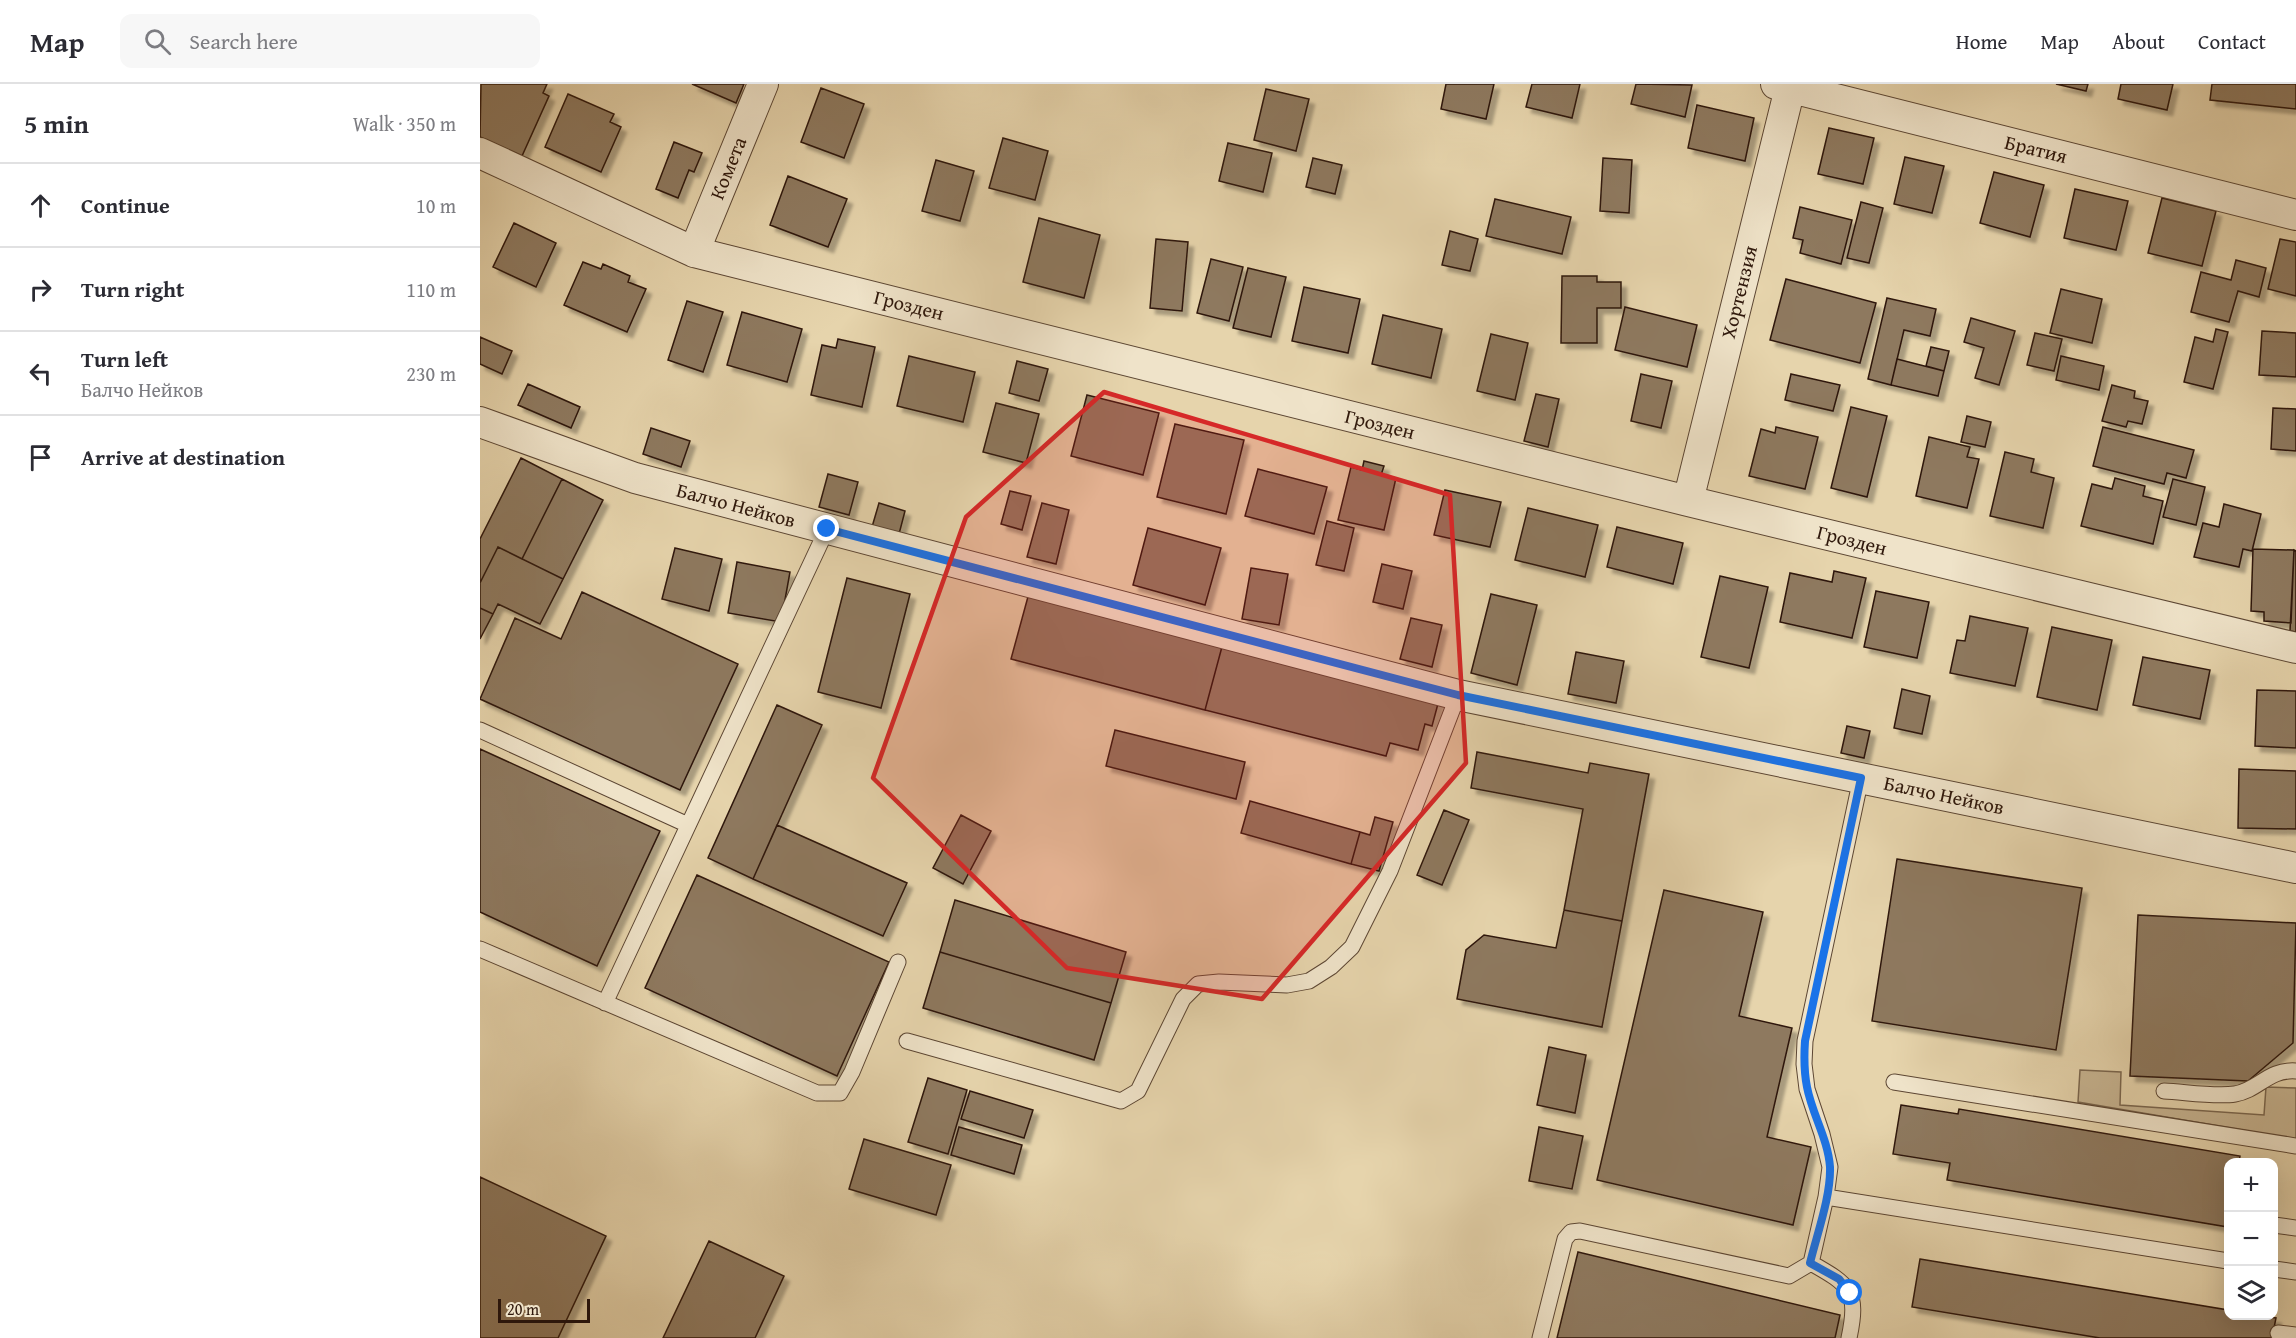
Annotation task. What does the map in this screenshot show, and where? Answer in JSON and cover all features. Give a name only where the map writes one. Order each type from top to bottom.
[{"type":"street","name":"Комета","points":[[694,252],[763,84]]},
{"type":"street","name":"Братия","points":[[1786,85],[2296,214]]},
{"type":"street","name":"Хортензия","points":[[1688,501],[1786,85]]},
{"type":"street","name":"Грозден","points":[[480,153],[694,252],[1688,501],[2296,648]]},
{"type":"street","name":"Балчо Нейков","points":[[480,422],[635,478],[1458,695],[2296,868]]},
{"type":"lane","points":[[604,1003],[827,529]]},
{"type":"lane","points":[[908,1041],[1120,1101],[1138,1091],[1183,999],[1198,984],[1218,982],[1287,985],[1309,981],[1331,966],[1352,947],[1390,871],[1458,695]]},
{"type":"lane","points":[[480,730],[688,825]]},
{"type":"lane","points":[[1540,1338],[1565,1239],[1571,1232],[1580,1231],[1789,1276],[1810,1263],[1826,1197],[1830,1167],[1807,1089],[1804,1064],[1805,1041],[1861,778]]},
{"type":"lane","points":[[480,948],[816,1093],[840,1093],[852,1072],[898,962]]},
{"type":"lane","points":[[2164,1091],[2233,1094],[2249,1090],[2273,1074],[2296,1071]]},
{"type":"lane","points":[[1894,1082],[2296,1146]]},
{"type":"lane","points":[[1826,1197],[2224,1260]]},
{"type":"lane","points":[[2278,1226],[2296,1228]]},
{"type":"lane","points":[[1810,1263],[1839,1279],[1850,1293],[1854,1312],[1848,1338]]},
{"type":"lane","points":[[2278,1270],[2296,1272]]},
{"type":"lane","points":[[2278,1332],[2296,1335]]},
{"type":"highlighted area","points":[[1104,392],[1450,495],[1466,763],[1262,999],[1067,968],[873,778],[966,517]]},
{"type":"shaded area","points":[[2080,1070],[2121,1072],[2120,1105],[2264,1115],[2266,1087],[2296,1088],[2296,1139],[2078,1102]]},
{"type":"building","points":[[481,84],[547,84],[543,93],[549,96],[522,156],[480,137]]},
{"type":"building","points":[[692,84],[744,84],[736,103]]},
{"type":"building","points":[[1446,84],[1494,84],[1486,119],[1441,109]]},
{"type":"building","points":[[1532,84],[1580,84],[1572,118],[1526,107]]},
{"type":"building","points":[[1636,84],[1692,85],[1685,117],[1631,104]]},
{"type":"building","points":[[2056,84],[2088,84],[2086,91]]},
{"type":"building","points":[[2121,84],[2173,84],[2167,110],[2118,99]]},
{"type":"building","points":[[2212,84],[2296,84],[2296,109],[2210,100]]},
{"type":"building","points":[[821,88],[864,104],[844,158],[801,142]]},
{"type":"building","points":[[1266,89],[1309,99],[1296,151],[1254,140]]},
{"type":"building","points":[[568,94],[614,114],[610,122],[621,127],[601,172],[545,147]]},
{"type":"building","points":[[1697,105],[1754,118],[1745,161],[1688,148]]},
{"type":"building","points":[[1829,128],[1874,138],[1863,184],[1818,174]]},
{"type":"building","points":[[1003,138],[1048,151],[1035,200],[989,188]]},
{"type":"building","points":[[674,142],[702,153],[694,172],[689,170],[678,198],[656,189]]},
{"type":"building","points":[[1228,143],[1272,153],[1263,192],[1219,181]]},
{"type":"building","points":[[1905,157],[1944,166],[1932,213],[1894,204]]},
{"type":"building","points":[[1313,158],[1342,165],[1335,194],[1306,187]]},
{"type":"building","points":[[1603,158],[1632,160],[1629,213],[1600,211]]},
{"type":"building","points":[[936,160],[974,171],[960,221],[922,211]]},
{"type":"building","points":[[1994,172],[2044,185],[2030,237],[1980,223]]},
{"type":"building","points":[[788,176],[847,199],[828,247],[770,225]]},
{"type":"building","points":[[2075,189],[2128,201],[2116,250],[2064,238]]},
{"type":"building","points":[[2162,198],[2216,211],[2202,266],[2148,253]]},
{"type":"building","points":[[1495,199],[1571,217],[1562,254],[1486,236]]},
{"type":"building","points":[[1861,202],[1883,208],[1869,263],[1847,258]]},
{"type":"building","points":[[1800,207],[1852,220],[1841,264],[1800,253],[1803,240],[1793,238]]},
{"type":"building","points":[[1039,218],[1100,235],[1084,298],[1023,282]]},
{"type":"building","points":[[514,223],[556,243],[536,287],[493,267]]},
{"type":"building","points":[[1450,231],[1478,239],[1470,271],[1442,265]]},
{"type":"building","points":[[1156,239],[1188,242],[1182,311],[1150,308]]},
{"type":"building","points":[[2280,239],[2296,242],[2296,296],[2268,289]]},
{"type":"building","points":[[1211,259],[1243,267],[1229,321],[1197,313]]},
{"type":"building","points":[[2236,260],[2266,268],[2259,297],[2238,291],[2229,322],[2191,312],[2201,272],[2231,280]]},
{"type":"building","points":[[583,262],[601,269],[603,264],[630,276],[628,282],[646,289],[627,332],[564,305]]},
{"type":"building","points":[[1248,268],[1286,277],[1271,337],[1233,328]]},
{"type":"building","points":[[1562,276],[1597,276],[1597,282],[1621,282],[1621,308],[1597,308],[1597,343],[1561,343]]},
{"type":"building","points":[[1786,279],[1876,303],[1860,363],[1770,340]]},
{"type":"building","points":[[1304,287],[1360,299],[1348,353],[1292,341]]},
{"type":"building","points":[[2061,289],[2102,299],[2092,343],[2050,333]]},
{"type":"building","points":[[1887,298],[1936,309],[1930,336],[1904,330],[1891,385],[1868,379]]},
{"type":"building","points":[[687,301],[723,312],[703,372],[668,360]]},
{"type":"building","points":[[1625,307],[1697,325],[1687,367],[1615,350]]},
{"type":"building","points":[[742,312],[802,329],[787,382],[727,365]]},
{"type":"building","points":[[1383,315],[1442,329],[1431,378],[1372,364]]},
{"type":"building","points":[[1971,318],[2015,331],[1999,385],[1975,378],[1984,348],[1964,342]]},
{"type":"building","points":[[2216,329],[2228,332],[2213,389],[2184,382],[2195,337],[2213,342]]},
{"type":"building","points":[[2262,331],[2296,333],[2296,377],[2259,375]]},
{"type":"building","points":[[2035,333],[2062,339],[2054,371],[2027,365]]},
{"type":"building","points":[[1491,334],[1528,343],[1515,400],[1477,391]]},
{"type":"building","points":[[480,337],[512,351],[502,374],[480,364]]},
{"type":"building","points":[[838,339],[875,347],[862,407],[811,395],[822,345],[836,348]]},
{"type":"building","points":[[1931,347],[1949,351],[1944,371],[1926,366]]},
{"type":"building","points":[[909,356],[975,372],[963,422],[897,406]]},
{"type":"building","points":[[2061,356],[2104,366],[2099,390],[2056,380]]},
{"type":"building","points":[[1897,359],[1944,371],[1938,396],[1891,385]]},
{"type":"building","points":[[1017,361],[1048,369],[1039,401],[1009,393]]},
{"type":"building","points":[[1641,374],[1672,381],[1661,428],[1631,421]]},
{"type":"building","points":[[1791,374],[1840,385],[1833,411],[1785,400]]},
{"type":"building","points":[[528,384],[580,407],[571,428],[518,405]]},
{"type":"building","points":[[2112,385],[2135,391],[2134,398],[2148,401],[2142,424],[2128,421],[2126,427],[2102,421]]},
{"type":"building","points":[[1536,394],[1559,399],[1548,447],[1524,441]]},
{"type":"building","points":[[1087,395],[1159,413],[1143,475],[1071,456]]},
{"type":"building","points":[[996,403],[1039,414],[1026,463],[983,452]]},
{"type":"building","points":[[1851,407],[1887,416],[1867,497],[1831,488]]},
{"type":"building","points":[[2273,408],[2296,409],[2296,451],[2271,449]]},
{"type":"building","points":[[1967,416],[1991,422],[1985,447],[1961,442]]},
{"type":"building","points":[[1175,424],[1244,440],[1226,514],[1157,497]]},
{"type":"building","points":[[1776,427],[1818,437],[1805,489],[1749,476],[1761,429],[1775,433]]},
{"type":"building","points":[[2103,427],[2194,450],[2186,478],[2167,473],[2164,484],[2093,466]]},
{"type":"building","points":[[651,428],[690,441],[681,467],[643,454]]},
{"type":"building","points":[[1929,437],[1970,447],[1967,457],[1979,459],[1967,508],[1916,496]]},
{"type":"building","points":[[2005,452],[2034,459],[2031,472],[2054,478],[2043,528],[1990,516]]},
{"type":"building","points":[[521,458],[562,479],[522,559],[498,547],[480,583],[480,539]]},
{"type":"building","points":[[1364,461],[1384,466],[1381,475],[1396,478],[1384,530],[1338,520],[1351,467],[1362,470]]},
{"type":"building","points":[[1258,469],[1327,487],[1314,534],[1245,516]]},
{"type":"building","points":[[828,474],[858,482],[849,515],[819,507]]},
{"type":"building","points":[[2115,478],[2145,486],[2143,496],[2163,501],[2153,544],[2081,526],[2092,484],[2112,489]]},
{"type":"building","points":[[562,479],[603,500],[563,579],[522,559]]},
{"type":"building","points":[[2173,479],[2205,487],[2196,525],[2163,517]]},
{"type":"building","points":[[1445,490],[1501,502],[1490,547],[1434,535]]},
{"type":"building","points":[[1010,491],[1031,496],[1022,530],[1001,524]]},
{"type":"building","points":[[879,503],[905,511],[899,534],[872,527]]},
{"type":"building","points":[[1042,503],[1069,510],[1056,564],[1027,557]]},
{"type":"building","points":[[2224,504],[2261,514],[2252,551],[2243,549],[2239,567],[2194,557],[2203,523],[2219,527]]},
{"type":"building","points":[[1528,508],[1598,525],[1585,577],[1515,560]]},
{"type":"building","points":[[1327,521],[1354,528],[1344,571],[1316,565]]},
{"type":"building","points":[[1617,527],[1683,543],[1673,584],[1607,567]]},
{"type":"building","points":[[1148,528],[1221,548],[1205,605],[1133,585]]},
{"type":"building","points":[[498,547],[563,579],[540,624],[498,604],[493,614],[480,608],[480,583]]},
{"type":"building","points":[[675,548],[722,559],[709,611],[662,599]]},
{"type":"building","points":[[2253,549],[2294,550],[2291,623],[2264,621],[2264,612],[2251,611]]},
{"type":"building","points":[[2294,550],[2296,551],[2296,632],[2290,631]]},
{"type":"building","points":[[737,562],[790,572],[781,622],[728,613]]},
{"type":"building","points":[[1382,564],[1412,571],[1403,609],[1373,602]]},
{"type":"building","points":[[1251,568],[1288,574],[1279,625],[1242,619]]},
{"type":"building","points":[[1834,571],[1866,578],[1852,638],[1780,622],[1790,573],[1832,582]]},
{"type":"building","points":[[1720,576],[1768,587],[1749,668],[1701,657]]},
{"type":"building","points":[[847,578],[910,594],[881,708],[818,692]]},
{"type":"building","points":[[1876,591],[1929,602],[1917,658],[1864,647]]},
{"type":"building","points":[[582,592],[738,664],[680,790],[480,699],[515,618],[561,639]]},
{"type":"building","points":[[1029,593],[1223,643],[1205,710],[1011,659]]},
{"type":"building","points":[[1491,594],[1537,605],[1517,685],[1471,673]]},
{"type":"building","points":[[480,608],[493,614],[480,639]]},
{"type":"building","points":[[1970,616],[2028,628],[2015,686],[1950,673],[1957,640],[1965,641]]},
{"type":"building","points":[[1411,618],[1442,625],[1432,667],[1400,659]]},
{"type":"building","points":[[2052,627],[2112,640],[2097,710],[2037,697]]},
{"type":"building","points":[[1223,643],[1439,700],[1432,726],[1425,724],[1418,750],[1390,743],[1386,756],[1205,710]]},
{"type":"building","points":[[1576,652],[1624,661],[1616,703],[1568,694]]},
{"type":"building","points":[[2143,657],[2210,670],[2200,719],[2133,705]]},
{"type":"building","points":[[1902,689],[1930,696],[1922,734],[1894,728]]},
{"type":"building","points":[[2257,690],[2296,691],[2296,748],[2255,746]]},
{"type":"building","points":[[777,705],[822,725],[753,879],[708,858]]},
{"type":"building","points":[[1847,726],[1870,731],[1864,758],[1841,753]]},
{"type":"building","points":[[1115,730],[1245,762],[1236,799],[1106,766]]},
{"type":"building","points":[[480,749],[660,831],[597,966],[480,912]]},
{"type":"building","points":[[1477,752],[1588,773],[1590,763],[1649,774],[1622,921],[1564,910],[1583,809],[1471,788]]},
{"type":"building","points":[[2239,769],[2296,771],[2296,829],[2238,828]]},
{"type":"building","points":[[1250,801],[1360,832],[1351,864],[1241,833]]},
{"type":"building","points":[[1444,810],[1469,820],[1442,885],[1417,875]]},
{"type":"building","points":[[961,815],[991,831],[963,884],[933,868]]},
{"type":"building","points":[[1375,817],[1393,822],[1379,871],[1351,864],[1360,832],[1370,835]]},
{"type":"building","points":[[777,825],[907,883],[883,936],[753,879]]},
{"type":"building","points":[[1897,859],[2082,888],[2056,1050],[1872,1021]]},
{"type":"building","points":[[697,875],[889,962],[837,1076],[645,988]]},
{"type":"building","points":[[1664,890],[1763,912],[1739,1016],[1792,1028],[1767,1137],[1811,1147],[1793,1225],[1597,1180]]},
{"type":"building","points":[[955,900],[1126,952],[1111,1003],[940,952]]},
{"type":"building","points":[[1564,910],[1622,921],[1602,1027],[1457,999],[1466,950],[1484,935],[1556,948]]},
{"type":"building","points":[[2138,915],[2296,923],[2293,1043],[2248,1081],[2130,1076]]},
{"type":"building","points":[[940,952],[1111,1003],[1094,1060],[923,1008]]},
{"type":"building","points":[[1549,1047],[1586,1055],[1575,1113],[1537,1105]]},
{"type":"building","points":[[928,1078],[967,1090],[948,1154],[908,1142]]},
{"type":"building","points":[[970,1091],[1033,1110],[1024,1138],[961,1119]]},
{"type":"building","points":[[1901,1105],[1958,1114],[1959,1109],[2240,1156],[2240,1158],[2224,1158],[2224,1226],[1947,1180],[1950,1163],[1893,1154]]},
{"type":"building","points":[[959,1127],[1022,1145],[1014,1174],[951,1155]]},
{"type":"building","points":[[1539,1127],[1583,1136],[1572,1189],[1529,1181]]},
{"type":"building","points":[[864,1139],[951,1165],[936,1215],[849,1189]]},
{"type":"building","points":[[480,1177],[606,1236],[558,1338],[480,1338]]},
{"type":"building","points":[[709,1241],[784,1276],[755,1338],[663,1338]]},
{"type":"building","points":[[1578,1252],[1840,1315],[1835,1338],[1557,1338]]},
{"type":"building","points":[[1920,1259],[2224,1309],[2224,1320],[2276,1320],[2272,1338],[2100,1338],[1912,1307]]},
{"type":"route","points":[[827,529],[1458,695],[1861,778],[1805,1041],[1804,1064],[1807,1089],[1830,1167],[1826,1197],[1810,1263],[1839,1279],[1850,1293]]}]
